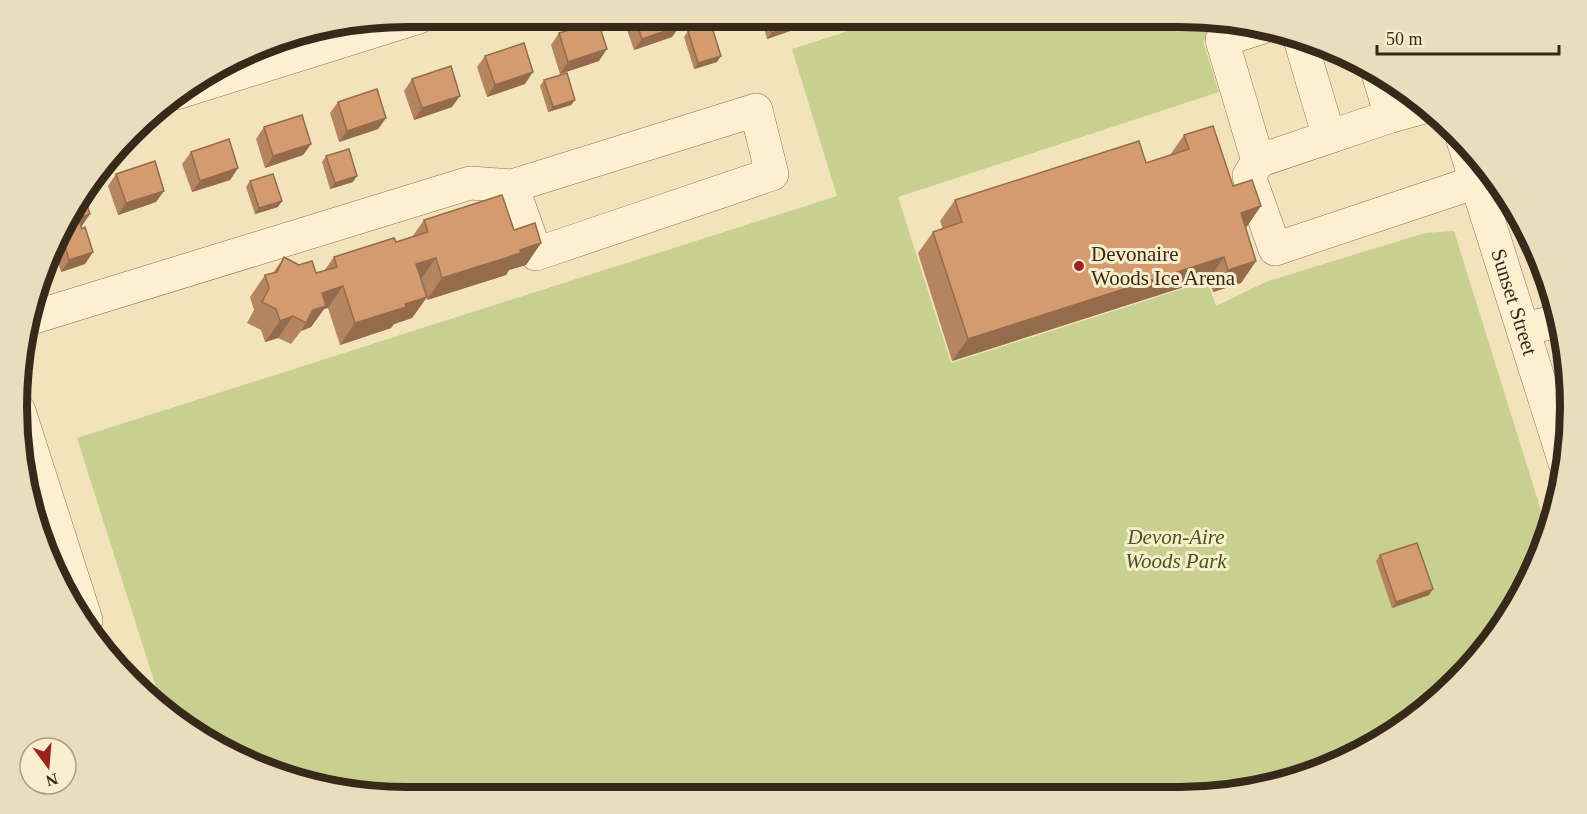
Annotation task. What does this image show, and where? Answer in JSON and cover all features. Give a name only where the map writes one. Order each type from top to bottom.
[{"type":"street","points":[[209,83],[381,28]]},
{"type":"street","points":[[1245,33],[1222,40],[1258,161]]},
{"type":"street","points":[[1302,47],[1329,137]]},
{"type":"street","points":[[1382,85],[1391,116]]},
{"type":"street","points":[[1415,109],[1258,161],[1249,176],[1275,249],[1476,182]]},
{"type":"street","points":[[38,316],[470,183],[512,186],[756,110],[772,174],[536,254],[512,186]]},
{"type":"street","name":"Sunset Street","points":[[1469,160],[1558,441]]},
{"type":"street","points":[[1523,329],[1550,323]]},
{"type":"street","points":[[32,466],[78,596]]},
{"type":"green space","name":"Devon-Aire Woods Park","points":[[861,27],[1180,27],[1235,31],[1203,41],[1219,92],[898,197],[951,363],[1207,281],[1216,306],[1268,281],[1425,233],[1454,231],[1543,518],[1531,552],[1509,597],[1466,658],[1444,681],[1382,729],[1348,748],[1302,767],[1254,780],[1180,787],[407,787],[357,784],[285,767],[239,748],[196,723],[158,695],[77,438],[837,196],[792,49]]},
{"type":"building","points":[[578,27],[600,27],[607,49],[568,62],[559,33]]},
{"type":"building","points":[[638,27],[677,27],[642,39]]},
{"type":"building","points":[[712,27],[721,56],[698,63],[688,31]]},
{"type":"building","points":[[770,27],[788,27],[772,33]]},
{"type":"building","points":[[524,43],[533,72],[495,85],[485,56]]},
{"type":"building","points":[[451,66],[460,96],[422,108],[412,79]]},
{"type":"building","points":[[567,73],[575,100],[553,107],[544,80]]},
{"type":"building","points":[[377,89],[386,118],[347,131],[338,102]]},
{"type":"building","points":[[302,115],[311,144],[273,156],[264,127]]},
{"type":"building","name":"Devonaire Woods Ice Arena","points":[[1213,126],[1233,186],[1252,180],[1261,206],[1241,213],[1256,261],[1228,270],[1224,257],[968,339],[933,232],[962,222],[955,200],[1139,141],[1146,163],[1189,149],[1184,135]]},
{"type":"building","points":[[229,139],[238,168],[200,181],[191,152]]},
{"type":"building","points":[[349,149],[357,176],[335,183],[326,156]]},
{"type":"building","points":[[155,161],[164,191],[126,203],[116,174]]},
{"type":"building","points":[[273,174],[282,201],[259,208],[250,181]]},
{"type":"building","points":[[502,195],[514,230],[535,223],[541,243],[520,250],[521,253],[442,278],[436,258],[416,264],[427,297],[405,304],[406,307],[355,323],[343,286],[322,293],[326,306],[313,310],[306,323],[293,316],[280,321],[276,309],[262,302],[269,288],[265,275],[277,272],[284,257],[299,265],[312,261],[316,273],[337,267],[334,257],[394,238],[396,242],[428,232],[424,220]]},
{"type":"building","points":[[86,203],[90,214],[78,218],[82,229],[85,227],[93,252],[69,260],[64,243],[78,217]]},
{"type":"building","points":[[1417,543],[1433,589],[1396,602],[1380,555]]},
{"type":"place","name":"Devonaire Woods Ice Arena","points":[[1079,266]]}]
